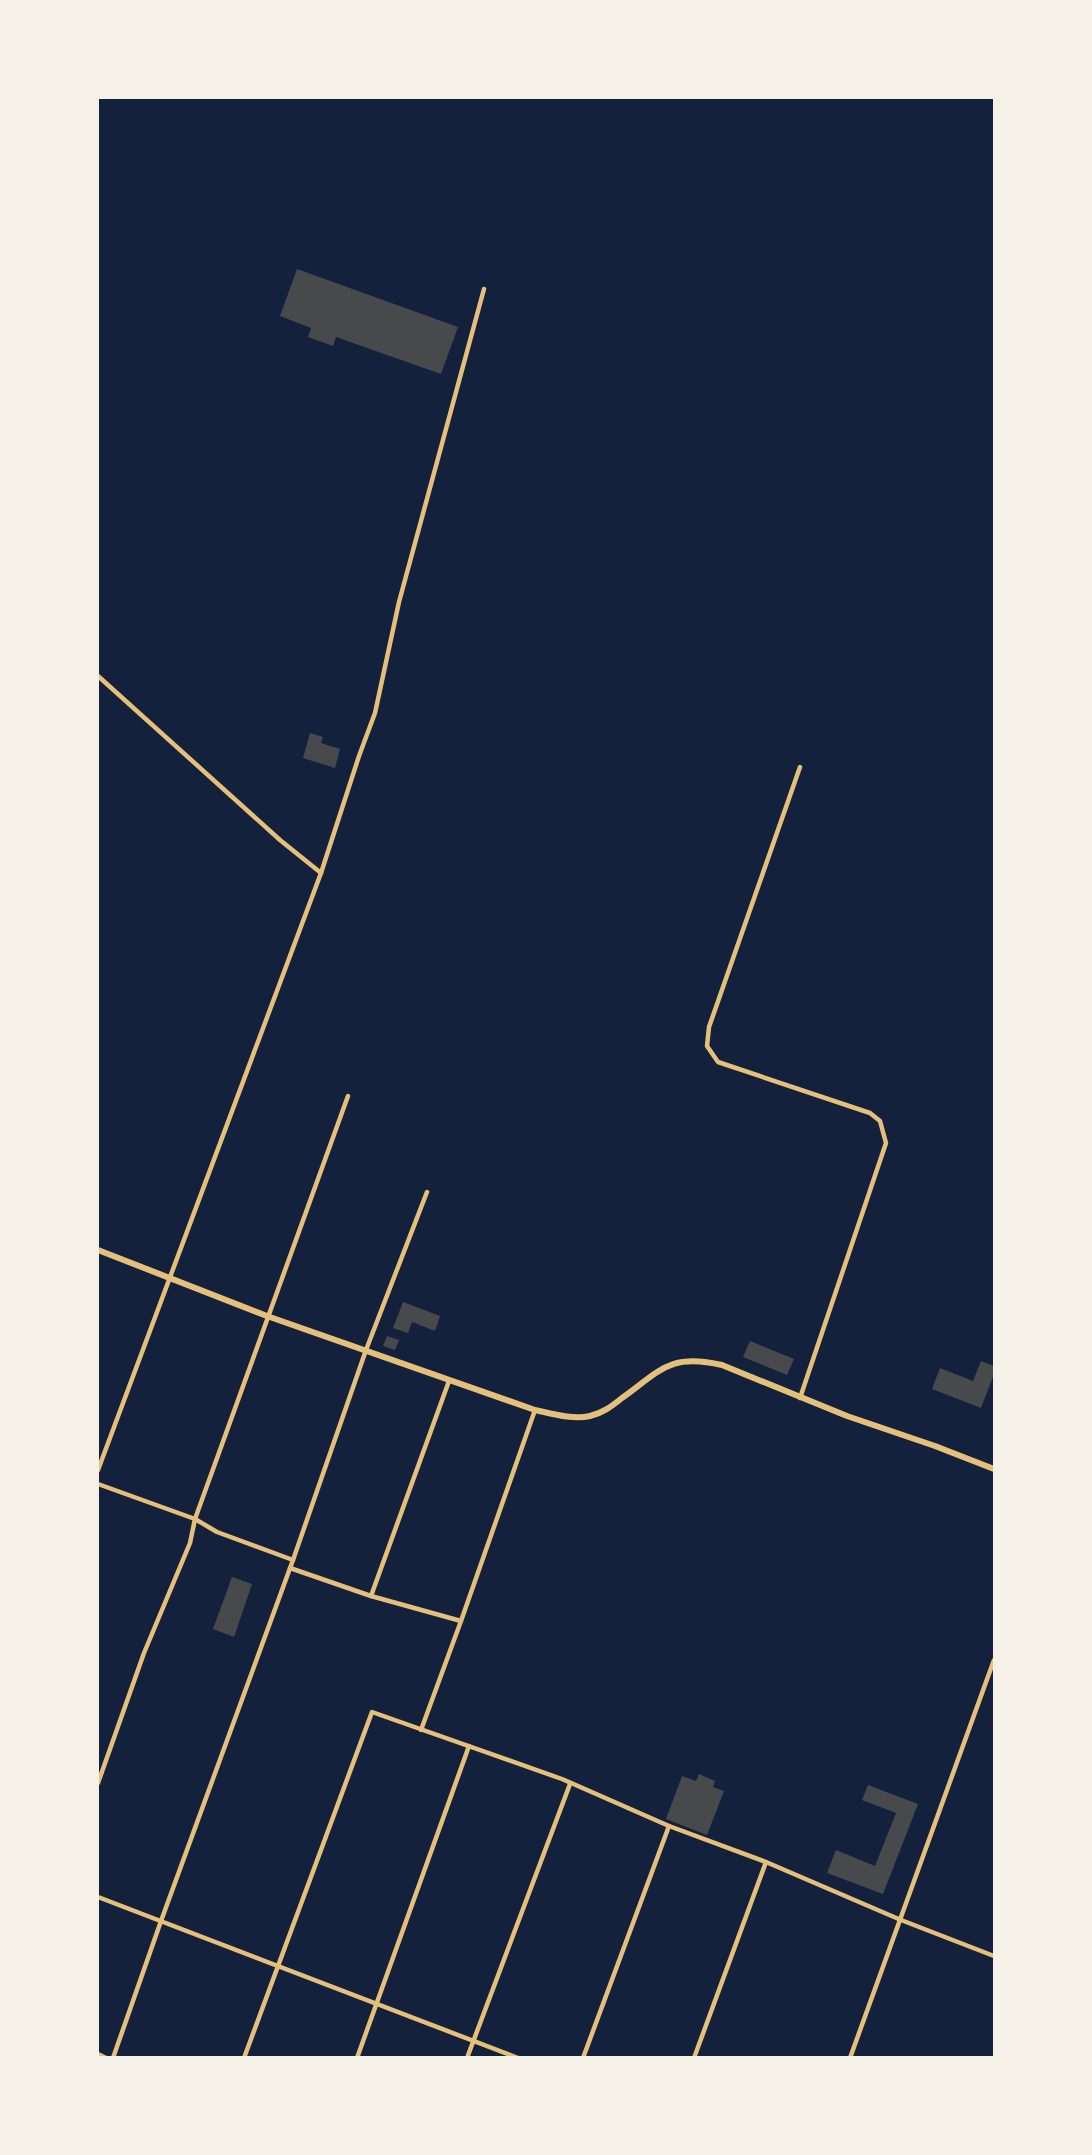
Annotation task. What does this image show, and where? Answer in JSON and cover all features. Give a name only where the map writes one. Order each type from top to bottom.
[{"type":"street","points":[[98,1470],[321,873],[375,713],[399,602],[484,289]]},
{"type":"street","points":[[98,676],[280,840],[321,873]]},
{"type":"street","points":[[800,767],[709,1027],[708,1046],[718,1062],[870,1113],[880,1121],[886,1143],[800,1398]]},
{"type":"street","points":[[98,1783],[144,1653],[190,1543],[195,1520],[267,1316],[348,1096]]},
{"type":"street","points":[[113,2058],[293,1560],[366,1350],[427,1192]]},
{"type":"street","points":[[98,1250],[267,1316],[535,1410],[569,1417],[588,1416],[605,1411],[652,1375],[668,1366],[687,1360],[722,1365],[800,1398],[994,1469]]},
{"type":"street","points":[[371,1596],[449,1381]]},
{"type":"street","points":[[421,1730],[535,1410]]},
{"type":"street","points":[[98,1484],[293,1560]]},
{"type":"street","points":[[290,1568],[371,1596],[461,1621]]},
{"type":"street","points":[[850,2058],[994,1660]]},
{"type":"street","points":[[244,2058],[372,1712],[562,1779],[669,1826],[766,1862],[901,1920],[994,1956]]},
{"type":"street","points":[[357,2058],[469,1746]]},
{"type":"street","points":[[466,2058],[570,1784]]},
{"type":"street","points":[[583,2058],[669,1826]]},
{"type":"street","points":[[694,2058],[766,1862]]},
{"type":"street","points":[[98,1897],[518,2058]]},
{"type":"street","points":[[98,2054],[106,2058]]},
{"type":"building","points":[[297,269],[458,327],[441,374],[336,337],[333,346],[308,337],[311,328],[280,316]]},
{"type":"building","points":[[310,733],[323,737],[321,743],[340,749],[335,768],[303,758]]},
{"type":"building","points":[[403,1302],[440,1316],[435,1331],[412,1322],[408,1333],[393,1328]]},
{"type":"building","points":[[387,1336],[399,1340],[395,1350],[383,1346]]},
{"type":"building","points":[[750,1341],[794,1359],[787,1375],[743,1357]]},
{"type":"building","points":[[981,1361],[994,1366],[994,1374],[981,1408],[932,1389],[940,1368],[973,1381]]},
{"type":"building","points":[[232,1577],[252,1584],[234,1637],[213,1629]]},
{"type":"building","points":[[699,1774],[715,1781],[713,1787],[724,1791],[707,1835],[666,1819],[682,1776],[696,1781]]},
{"type":"building","points":[[868,1785],[918,1804],[883,1894],[827,1873],[836,1850],[875,1866],[896,1813],[862,1800]]}]
